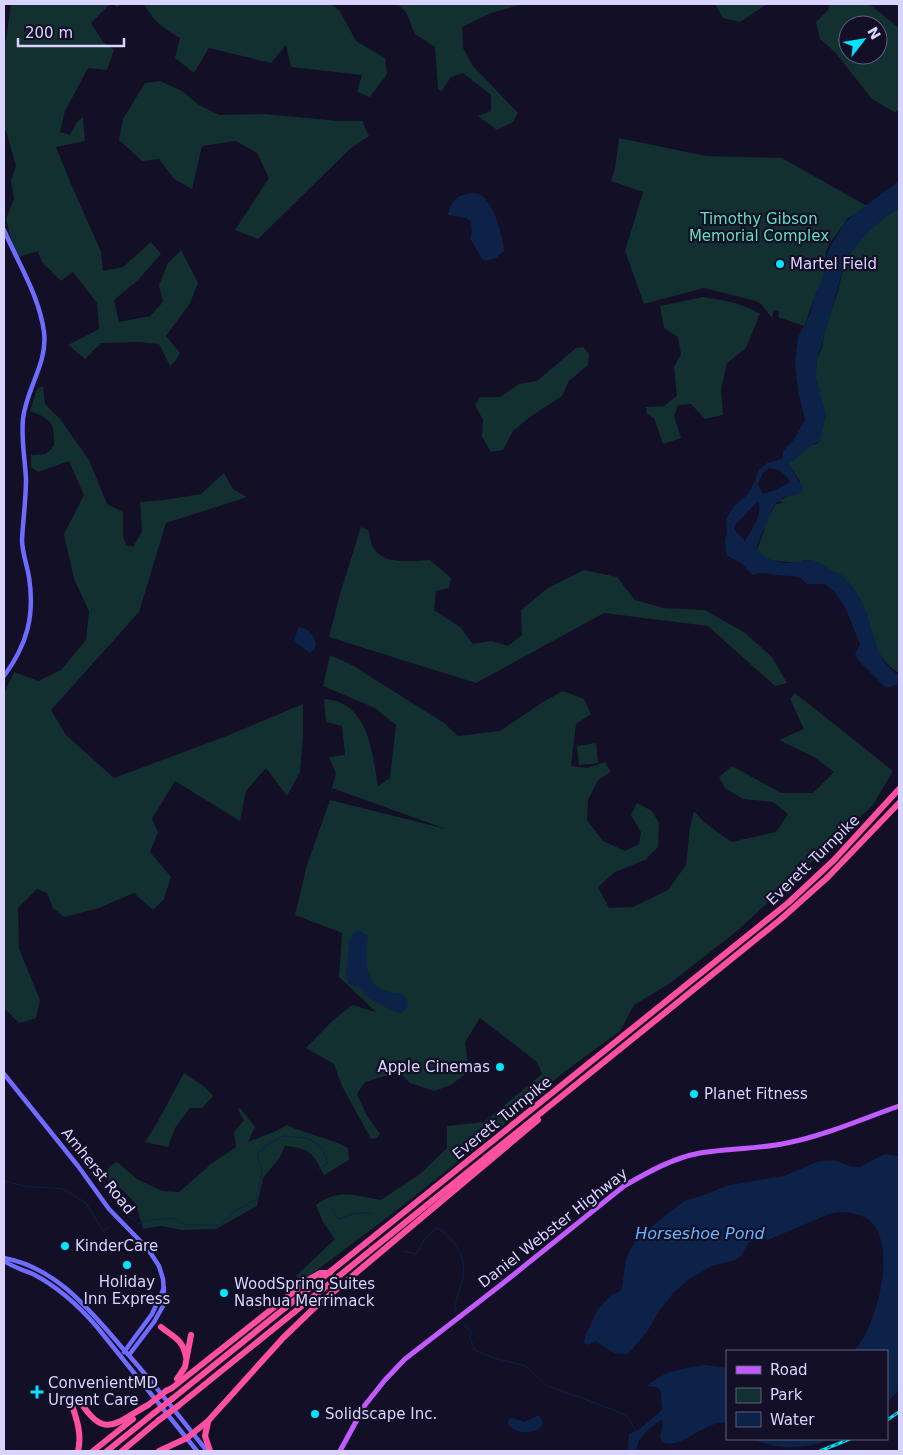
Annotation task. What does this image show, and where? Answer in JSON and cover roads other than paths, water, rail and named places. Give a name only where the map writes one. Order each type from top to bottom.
[{"type":"highway","name":"Everett Turnpike","points":[[107,1451],[154,1413],[171,1402],[788,903],[834,860],[899,789]]},
{"type":"highway","name":"Everett Turnpike","points":[[122,1451],[781,919],[832,872],[899,803]]},
{"type":"highway","points":[[159,1451],[190,1436],[208,1421],[283,1338],[313,1309],[543,1116],[550,1105]]},
{"type":"highway","points":[[166,1391],[311,1278],[320,1272],[330,1273]]},
{"type":"highway","points":[[161,1327],[176,1336],[183,1346],[187,1359]]},
{"type":"highway","points":[[93,1451],[166,1391],[181,1376],[186,1367],[191,1335]]},
{"type":"highway","points":[[80,1401],[92,1419],[106,1425],[122,1422],[148,1405]]},
{"type":"highway","points":[[72,1405],[81,1440],[78,1451]]},
{"type":"highway","points":[[208,1421],[205,1436],[208,1451]]},
{"type":"main road","name":"Daniel Webster Highway","points":[[340,1451],[365,1405],[405,1359],[510,1278],[624,1186],[654,1170],[685,1157],[701,1153],[799,1140],[840,1128],[899,1106]]},
{"type":"street","points":[[4,230],[35,299],[42,321],[44,340],[41,363],[24,410],[22,427],[26,478],[22,540],[30,590],[29,619],[21,651],[4,676]]},
{"type":"street","name":"Amherst Road","points":[[4,1074],[78,1166],[109,1209],[153,1255],[161,1271],[165,1299],[160,1313],[130,1355]]},
{"type":"street","points":[[4,1260],[35,1269],[68,1290],[87,1306],[171,1402],[198,1451]]},
{"type":"street","points":[[4,1260],[34,1275],[72,1301],[97,1326],[164,1409],[190,1436],[208,1451]]},
{"type":"street","points":[[121,1356],[156,1308],[164,1288]]},
{"type":"street","points":[[116,1339],[124,1342],[133,1340]]},
{"type":"water","points":[[899,181],[899,208],[868,232],[855,247],[845,263],[817,361],[816,378],[826,415],[820,441],[789,463],[803,489],[801,493],[781,498],[773,507],[756,548],[764,556],[774,561],[791,563],[809,560],[816,561],[840,574],[847,581],[858,594],[865,608],[881,655],[892,670],[899,675],[899,684],[886,688],[858,660],[855,654],[860,644],[847,612],[836,593],[825,584],[807,584],[799,577],[759,573],[753,575],[741,563],[726,555],[726,519],[734,506],[748,494],[759,469],[767,463],[782,459],[783,451],[793,441],[805,420],[798,390],[795,364],[798,337],[810,314],[814,298],[822,280],[828,251],[843,225],[853,215]],"holes":[[[769,468],[782,472],[790,482],[776,490],[763,494],[758,485],[762,474]],[[759,502],[760,507],[758,517],[745,541],[734,529],[736,524]]]},
{"type":"water","points":[[471,193],[479,194],[484,198],[497,220],[504,251],[496,258],[484,261],[470,239],[472,232],[471,222],[466,218],[448,215],[451,206],[458,197]]},
{"type":"water","points":[[299,627],[306,629],[316,641],[315,647],[310,653],[296,643],[294,639]]},
{"type":"water","points":[[358,930],[368,936],[366,961],[370,977],[374,984],[381,989],[405,996],[408,1002],[407,1008],[402,1013],[397,1013],[368,998],[357,986],[350,985],[346,972],[349,942],[354,932]]},
{"type":"water","name":"Horseshoe Pond","points":[[884,1154],[899,1156],[899,1390],[888,1401],[888,1350],[855,1350],[872,1320],[878,1300],[883,1257],[880,1238],[872,1223],[859,1215],[851,1213],[829,1214],[768,1240],[763,1238],[749,1242],[741,1256],[735,1260],[712,1266],[688,1280],[673,1293],[647,1332],[629,1353],[615,1353],[596,1341],[587,1345],[584,1343],[585,1336],[598,1309],[610,1296],[620,1291],[626,1259],[637,1238],[684,1201],[729,1185],[784,1176],[817,1162],[837,1161],[852,1167],[860,1167]]},
{"type":"water","points":[[705,1365],[726,1368],[726,1423],[718,1423],[686,1439],[671,1443],[663,1442],[660,1437],[663,1423],[661,1420],[642,1437],[636,1451],[626,1451],[628,1449],[629,1434],[641,1428],[663,1409],[660,1390],[647,1386],[660,1377],[682,1369]]},
{"type":"water","points":[[539,1415],[543,1422],[542,1426],[533,1431],[520,1432],[508,1425],[509,1419],[512,1418],[524,1422]]},
{"type":"water","points":[[756,1440],[829,1440],[802,1447],[782,1447]]},
{"type":"waterway","points":[[127,1215],[139,1224],[151,1220],[174,1218],[185,1225],[220,1225],[232,1213],[257,1199],[262,1172],[257,1154],[282,1136],[307,1138],[321,1147],[328,1163],[318,1170]]},
{"type":"waterway","points":[[4,1181],[24,1186],[63,1189],[86,1203],[103,1231],[109,1227]]},
{"type":"waterway","points":[[332,1209],[339,1219],[356,1214],[373,1214]]},
{"type":"waterway","points":[[403,1251],[416,1254],[426,1237],[437,1228],[449,1237],[458,1249],[464,1271],[455,1313]]},
{"type":"waterway","points":[[463,1324],[471,1331],[470,1338],[475,1350],[494,1358],[526,1366],[546,1385],[624,1414],[629,1418],[635,1430]]},
{"type":"railway","points":[[888,1419],[899,1412]]},
{"type":"railway","points":[[820,1451],[848,1440]]},
{"type":"place","name":"Martel Field","points":[[780,264]]},
{"type":"place","name":"Apple Cinemas","points":[[500,1067]]},
{"type":"place","name":"Planet Fitness","points":[[694,1094]]},
{"type":"place","name":"KinderCare","points":[[65,1246]]},
{"type":"place","name":"Holiday Inn Express","points":[[127,1265]]},
{"type":"place","name":"WoodSpring Suites Nashua Merrimack","points":[[224,1293]]},
{"type":"place","name":"ConvenientMD Urgent Care","points":[[37,1392]]},
{"type":"place","name":"Solidscape Inc.","points":[[315,1414]]},
{"type":"park label","name":"Timothy Gibson Memorial Complex","points":[[759,228]]}]
